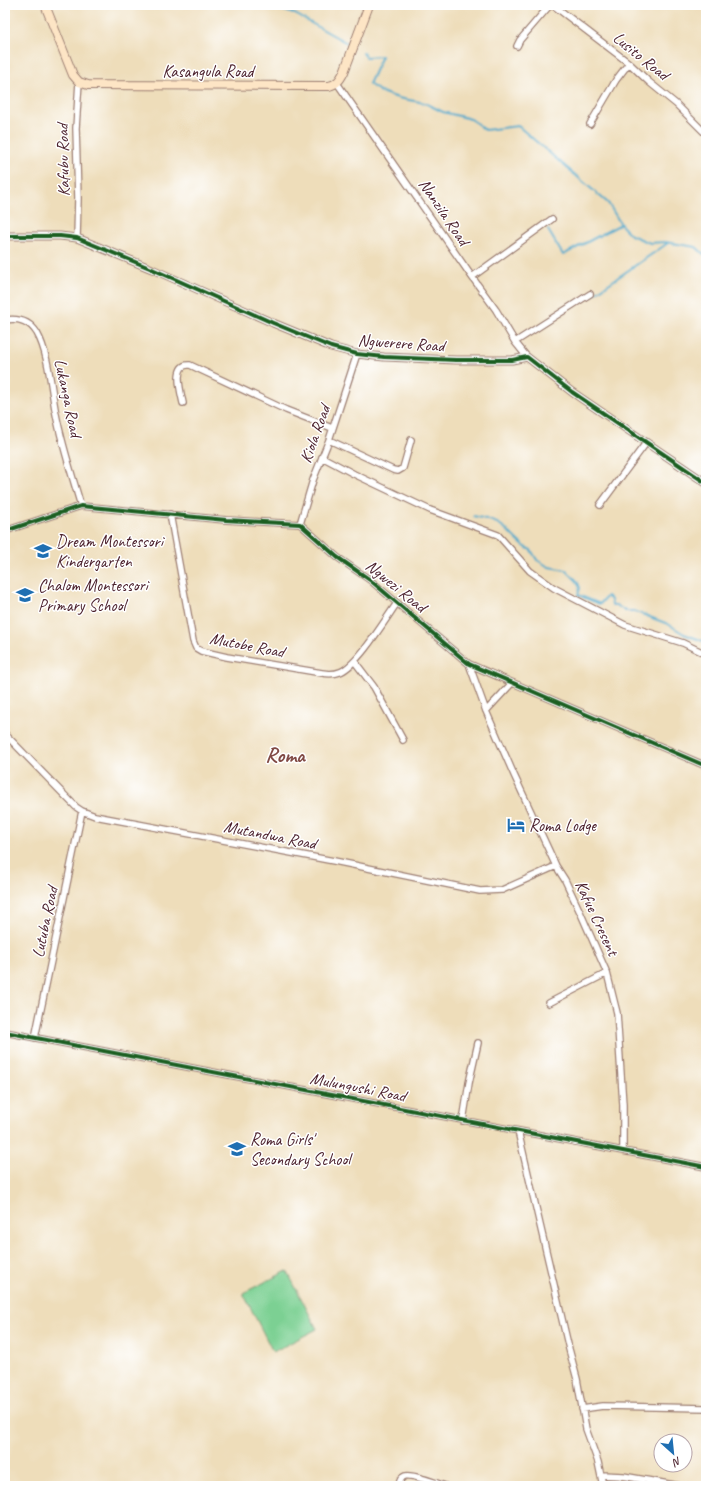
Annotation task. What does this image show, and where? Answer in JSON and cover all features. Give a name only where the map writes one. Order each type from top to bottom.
[{"type":"main road","points":[[45,5],[73,75],[79,82]]},
{"type":"main road","points":[[337,82],[344,72],[369,5]]},
{"type":"main road","name":"Kasangula Road","points":[[79,82],[88,85],[329,86],[337,82]]},
{"type":"street","points":[[517,46],[520,40],[551,5]]},
{"type":"street","name":"Lusito Road","points":[[551,5],[629,63],[676,104],[706,134]]},
{"type":"street","points":[[590,124],[616,80],[629,63]]},
{"type":"street","name":"Kafubu Road","points":[[77,238],[78,198],[76,128],[79,82]]},
{"type":"street","name":"Nanzila Road","points":[[337,82],[496,310],[515,342],[527,357]]},
{"type":"street","points":[[472,277],[552,219]]},
{"type":"street","name":"Ngwerere Road","points":[[5,236],[60,236],[77,238],[331,347],[357,354],[384,357],[456,360],[512,360],[527,357]]},
{"type":"street","points":[[515,342],[590,294]]},
{"type":"street","name":"Lukanga Road","points":[[5,320],[17,319],[24,322],[31,326],[39,338],[47,364],[58,424],[81,506]]},
{"type":"street","name":"Kiola Road","points":[[300,524],[313,480],[329,440],[357,354]]},
{"type":"street","points":[[527,357],[572,392],[706,483]]},
{"type":"street","points":[[183,402],[179,377],[182,366],[186,364],[286,410],[332,428]]},
{"type":"street","points":[[329,440],[398,471],[403,468],[412,440]]},
{"type":"street","points":[[600,506],[646,443]]},
{"type":"street","points":[[322,457],[430,510],[498,535],[530,571],[554,588],[625,625],[683,644],[706,654]]},
{"type":"street","points":[[5,531],[81,506],[226,520],[300,524]]},
{"type":"street","name":"Mutobe Road","points":[[170,514],[193,641],[196,648],[200,651],[227,657],[330,674],[341,672],[355,662],[397,603]]},
{"type":"street","name":"Ngwezi Road","points":[[300,524],[337,557],[370,580],[469,664],[706,766]]},
{"type":"street","points":[[355,662],[374,687],[403,740]]},
{"type":"street","name":"Kafue Cresent","points":[[469,664],[486,710],[556,866],[574,900],[607,973],[617,1013],[623,1151]]},
{"type":"street","points":[[486,710],[512,683]]},
{"type":"street","name":"Mutandwa Road","points":[[5,734],[71,803],[82,812],[95,816],[334,861],[480,891],[502,890],[556,866]]},
{"type":"street","name":"Lutuba Road","points":[[35,1038],[82,812]]},
{"type":"street","points":[[549,1003],[607,973]]},
{"type":"street","name":"Mulungushi Road","points":[[5,1032],[706,1167]]},
{"type":"street","points":[[463,1121],[469,1083],[478,1044]]},
{"type":"street","points":[[518,1131],[568,1349],[577,1379],[586,1429],[601,1475],[603,1486]]},
{"type":"street","points":[[582,1409],[603,1406],[706,1408]]},
{"type":"street","points":[[399,1486],[399,1481],[408,1475],[445,1486]]},
{"type":"street","points":[[601,1475],[623,1476],[680,1486]]},
{"type":"green space","points":[[287,1271],[317,1329],[273,1352],[243,1293]]},
{"type":"waterway","points":[[266,5],[295,14],[347,43]]},
{"type":"waterway","points":[[363,53],[366,57],[382,56],[369,84],[381,92],[398,98],[425,103],[443,112],[471,119],[485,130],[518,126],[608,203],[622,226],[631,235],[650,243],[665,242],[696,247],[706,256]]},
{"type":"waterway","points":[[548,230],[563,255],[621,224]]},
{"type":"waterway","points":[[591,296],[668,243]]},
{"type":"waterway","points":[[474,516],[499,524],[522,545],[531,550],[537,560],[549,567],[566,570],[577,581],[580,588],[578,595],[600,604],[607,596],[611,600],[612,605],[616,605],[625,611],[634,611],[668,624],[684,634],[706,642]]},
{"type":"cycle path","points":[[5,236],[60,236],[77,238],[152,269],[273,323],[331,347],[357,354],[384,357],[456,360],[512,360],[527,357],[572,392],[706,483]]},
{"type":"cycle path","points":[[5,531],[81,506],[226,520],[300,524],[337,557],[370,580],[469,664],[706,766]]},
{"type":"cycle path","points":[[5,1032],[706,1167]]},
{"type":"place","name":"Dream Montessori Kindergarten","points":[[43,551]]},
{"type":"place","name":"Chalom Montessori Primary School","points":[[25,595]]},
{"type":"place","name":"Roma Lodge","points":[[516,825]]},
{"type":"place","name":"Roma Girls' Secondary School","points":[[237,1149]]},
{"type":"district","name":"Roma","points":[[285,755]]}]
